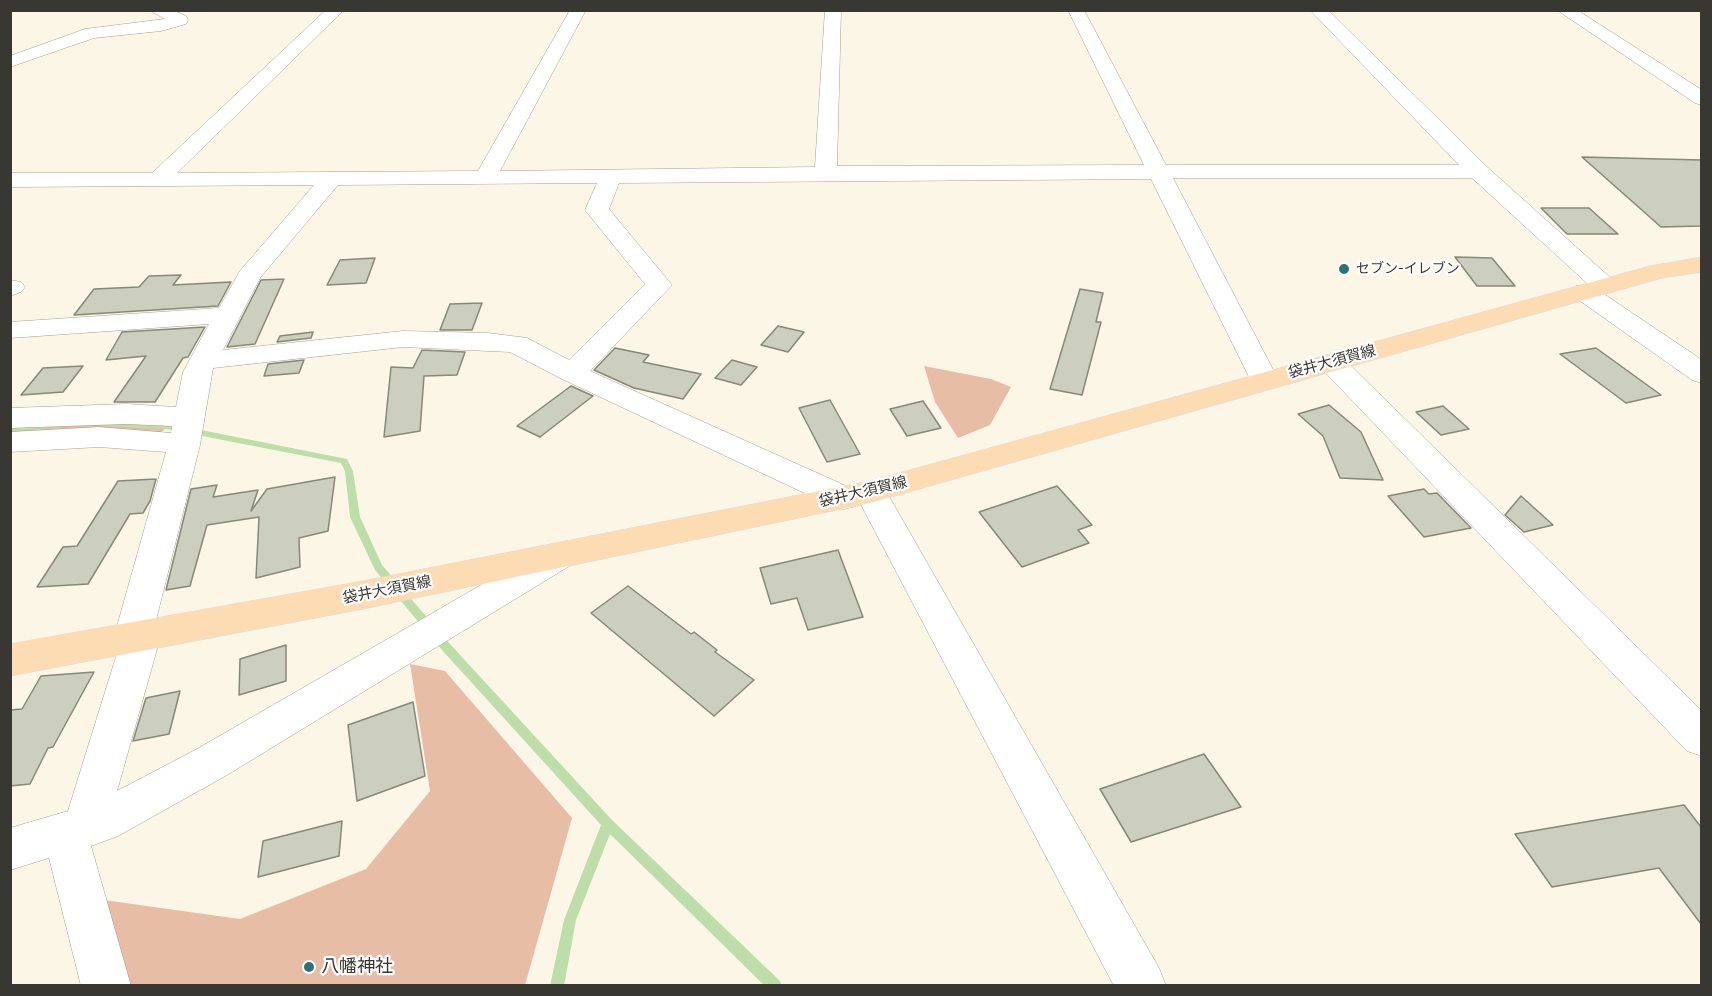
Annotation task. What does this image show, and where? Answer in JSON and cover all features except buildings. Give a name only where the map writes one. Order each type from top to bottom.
[{"type":"main road","name":"袋井大須賀線","points":[[10,660],[363,595],[857,495],[1659,271],[1701,264]]},
{"type":"street","points":[[10,62],[91,33],[161,26],[180,20],[157,10]]},
{"type":"street","points":[[158,179],[336,10]]},
{"type":"street","points":[[485,178],[578,10]]},
{"type":"street","points":[[826,173],[833,10]]},
{"type":"street","points":[[1076,10],[1265,381]]},
{"type":"street","points":[[1318,10],[1595,289],[1701,374]]},
{"type":"street","points":[[1564,10],[1701,99]]},
{"type":"street","points":[[10,180],[485,178],[826,173],[1478,171]]},
{"type":"street","points":[[572,373],[659,285],[597,210],[611,176]]},
{"type":"street","points":[[106,986],[75,830],[137,636],[186,431],[197,372],[249,276],[331,179]]},
{"type":"street","points":[[10,330],[227,315]]},
{"type":"street","points":[[203,361],[403,339],[517,344],[572,373],[857,495],[1141,986]]},
{"type":"street","points":[[1332,363],[1701,738]]},
{"type":"street","points":[[10,418],[126,414],[186,431]]},
{"type":"street","points":[[10,442],[99,438],[145,439],[186,431]]},
{"type":"street","points":[[10,849],[102,822],[212,762],[559,556]]},
{"type":"shaded area","points":[[924,366],[991,379],[1011,387],[990,425],[958,438],[935,402]]},
{"type":"shaded area","points":[[183,417],[155,436],[11,437],[11,419]]},
{"type":"shaded area","points":[[410,664],[445,671],[572,818],[525,985],[106,985],[82,897],[240,919],[366,869],[430,791]]},
{"type":"waterway","points":[[106,424],[166,426],[344,461],[349,471],[355,517],[378,567],[446,647],[608,824]]},
{"type":"waterway","points":[[10,428],[42,427]]},
{"type":"waterway","points":[[557,986],[570,920],[608,824]]},
{"type":"waterway","points":[[608,824],[775,986]]},
{"type":"place","name":"セブン-イレブン","points":[[1344,269]]},
{"type":"place","name":"八幡神社","points":[[309,967]]}]
